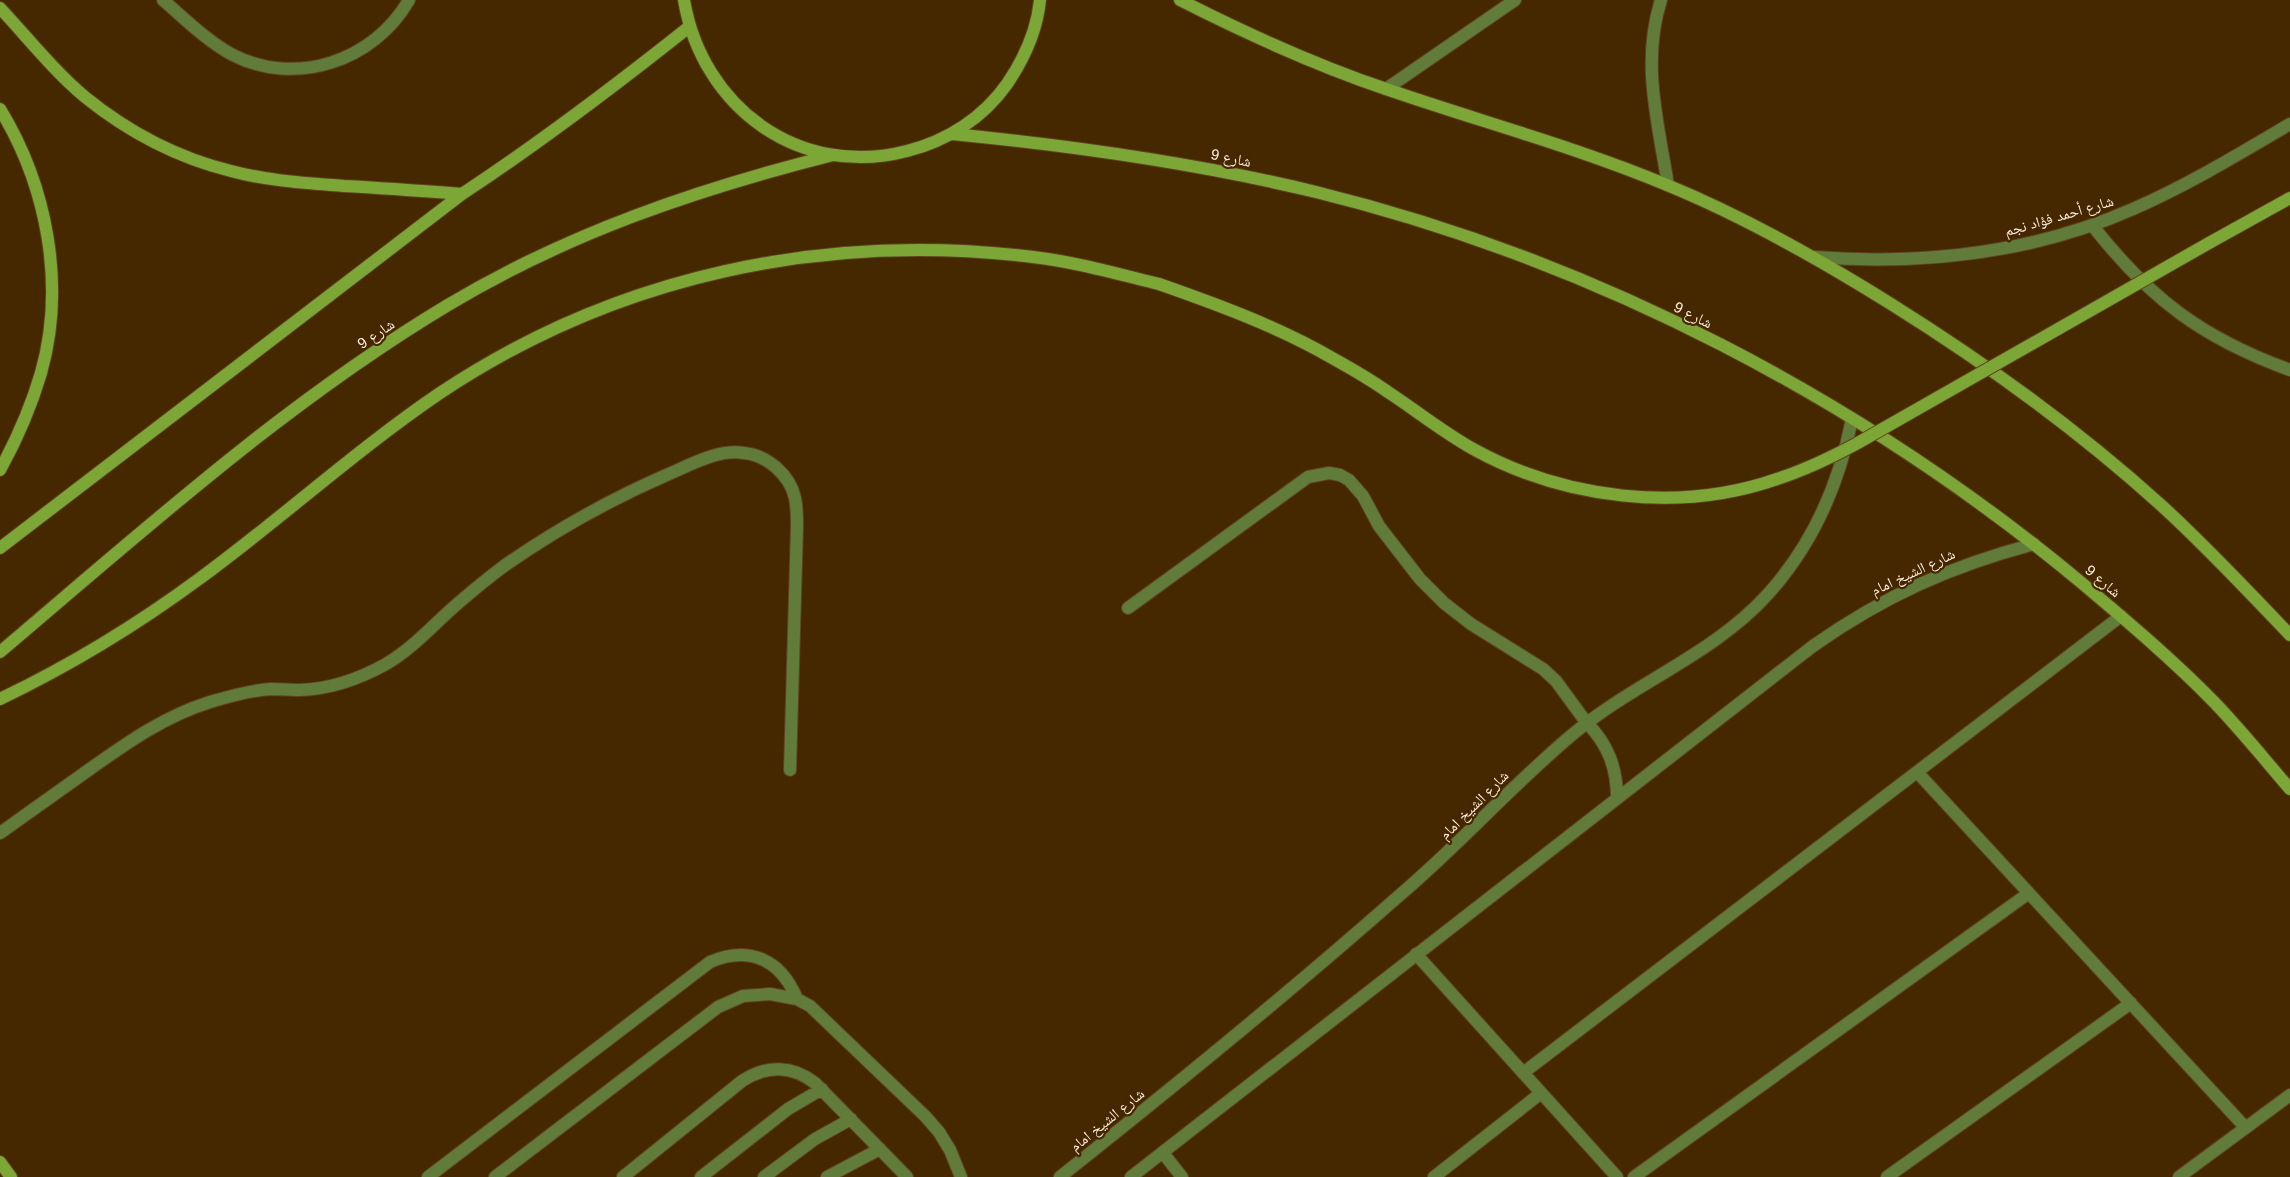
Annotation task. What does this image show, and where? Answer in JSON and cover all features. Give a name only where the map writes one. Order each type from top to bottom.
[{"type":"main road","points":[[684,0],[689,27],[714,79],[732,101],[754,121],[778,137],[805,148],[833,155],[863,157],[894,155],[924,147],[952,134],[978,116],[1000,94],[1018,67],[1031,39],[1040,0]]},
{"type":"main road","points":[[1180,0],[1263,40],[1386,89],[1556,144],[1668,185],[1815,257],[1949,340],[2023,392],[2084,440],[2226,567],[2290,635]]},
{"type":"main road","points":[[0,8],[55,69],[85,97],[118,121],[153,142],[190,158],[229,171],[269,180],[462,194]]},
{"type":"main road","points":[[0,548],[462,194],[606,93],[689,27]]},
{"type":"main road","points":[[0,109],[29,167],[42,207],[49,247],[51,289],[49,330],[42,371],[29,411],[0,470]]},
{"type":"main road","name":"شارع 9","points":[[952,134],[1137,156],[1228,172],[1319,193],[1408,218],[1495,247],[1667,318],[1749,360],[1893,444],[1952,483],[2034,544],[2121,616],[2216,704],[2290,789]]},
{"type":"main road","name":"شارع 9","points":[[0,652],[218,468],[307,400],[449,305],[522,265],[586,235],[674,200],[753,175],[833,155]]},
{"type":"main road","points":[[0,699],[79,657],[198,580],[440,393],[493,360],[549,331],[606,306],[665,286],[726,270],[818,255],[912,248],[1036,257],[1098,269],[1159,284],[1219,304],[1267,325],[1332,358],[1386,390],[1475,450],[1515,469],[1557,483],[1600,493],[1644,497],[1688,497],[1732,491],[1775,480],[1817,465],[2290,198]]},
{"type":"main road","points":[[0,1162],[11,1177]]},
{"type":"street","points":[[163,0],[215,44],[233,55],[274,68],[295,69],[317,67],[357,52],[391,26],[409,0]]},
{"type":"street","points":[[1386,89],[1515,0]]},
{"type":"street","points":[[1661,0],[1653,28],[1650,71],[1668,185]]},
{"type":"street","name":"شارع أحمد فؤاد نجم","points":[[1815,257],[1908,260],[1955,255],[2024,243],[2092,225],[2170,192],[2290,124]]},
{"type":"street","points":[[2092,225],[2117,257],[2146,287],[2179,313],[2213,336],[2250,355],[2290,370]]},
{"type":"street","name":"شارع الشيخ امام","points":[[1060,1177],[1236,1036],[1402,894],[1477,825],[1520,779],[1586,722],[1718,639],[1767,595],[1788,569],[1823,513],[1836,483],[1852,419]]},
{"type":"street","points":[[0,833],[126,744],[181,713],[240,694],[271,689],[301,690],[332,685],[360,677],[387,663],[411,647],[456,605],[503,567],[554,533],[605,504],[659,479],[704,459],[732,452],[746,453],[772,464],[790,484],[795,497],[797,526],[790,770]]},
{"type":"street","points":[[1128,608],[1308,477],[1318,474],[1340,475],[1357,487],[1379,526],[1420,579],[1444,603],[1471,624],[1544,669],[1556,681],[1608,751],[1616,774],[1617,798]]},
{"type":"street","name":"شارع الشيخ امام","points":[[1131,1177],[1617,798],[1847,622],[1918,583],[1965,564],[2034,544]]},
{"type":"street","points":[[1523,1073],[2121,616]]},
{"type":"street","points":[[1917,772],[2246,1127]]},
{"type":"street","points":[[1634,1177],[2029,893]]},
{"type":"street","points":[[1416,954],[1617,1177]]},
{"type":"street","points":[[428,1177],[710,962],[736,955],[763,959],[784,975],[797,999]]},
{"type":"street","points":[[495,1177],[718,1007],[737,998],[757,994],[777,994],[797,999],[821,1015],[939,1132],[950,1150],[961,1177]]},
{"type":"street","points":[[1887,1177],[2131,1003]]},
{"type":"street","points":[[623,1177],[742,1081],[760,1071],[779,1068],[807,1076],[908,1177]]},
{"type":"street","points":[[701,1177],[788,1109],[822,1089]]},
{"type":"street","points":[[1434,1177],[1541,1093]]},
{"type":"street","points":[[2179,1177],[2290,1095]]},
{"type":"street","points":[[764,1177],[815,1139],[851,1119]]},
{"type":"street","points":[[826,1177],[841,1172],[880,1149]]},
{"type":"street","points":[[1163,1152],[1182,1177]]}]
